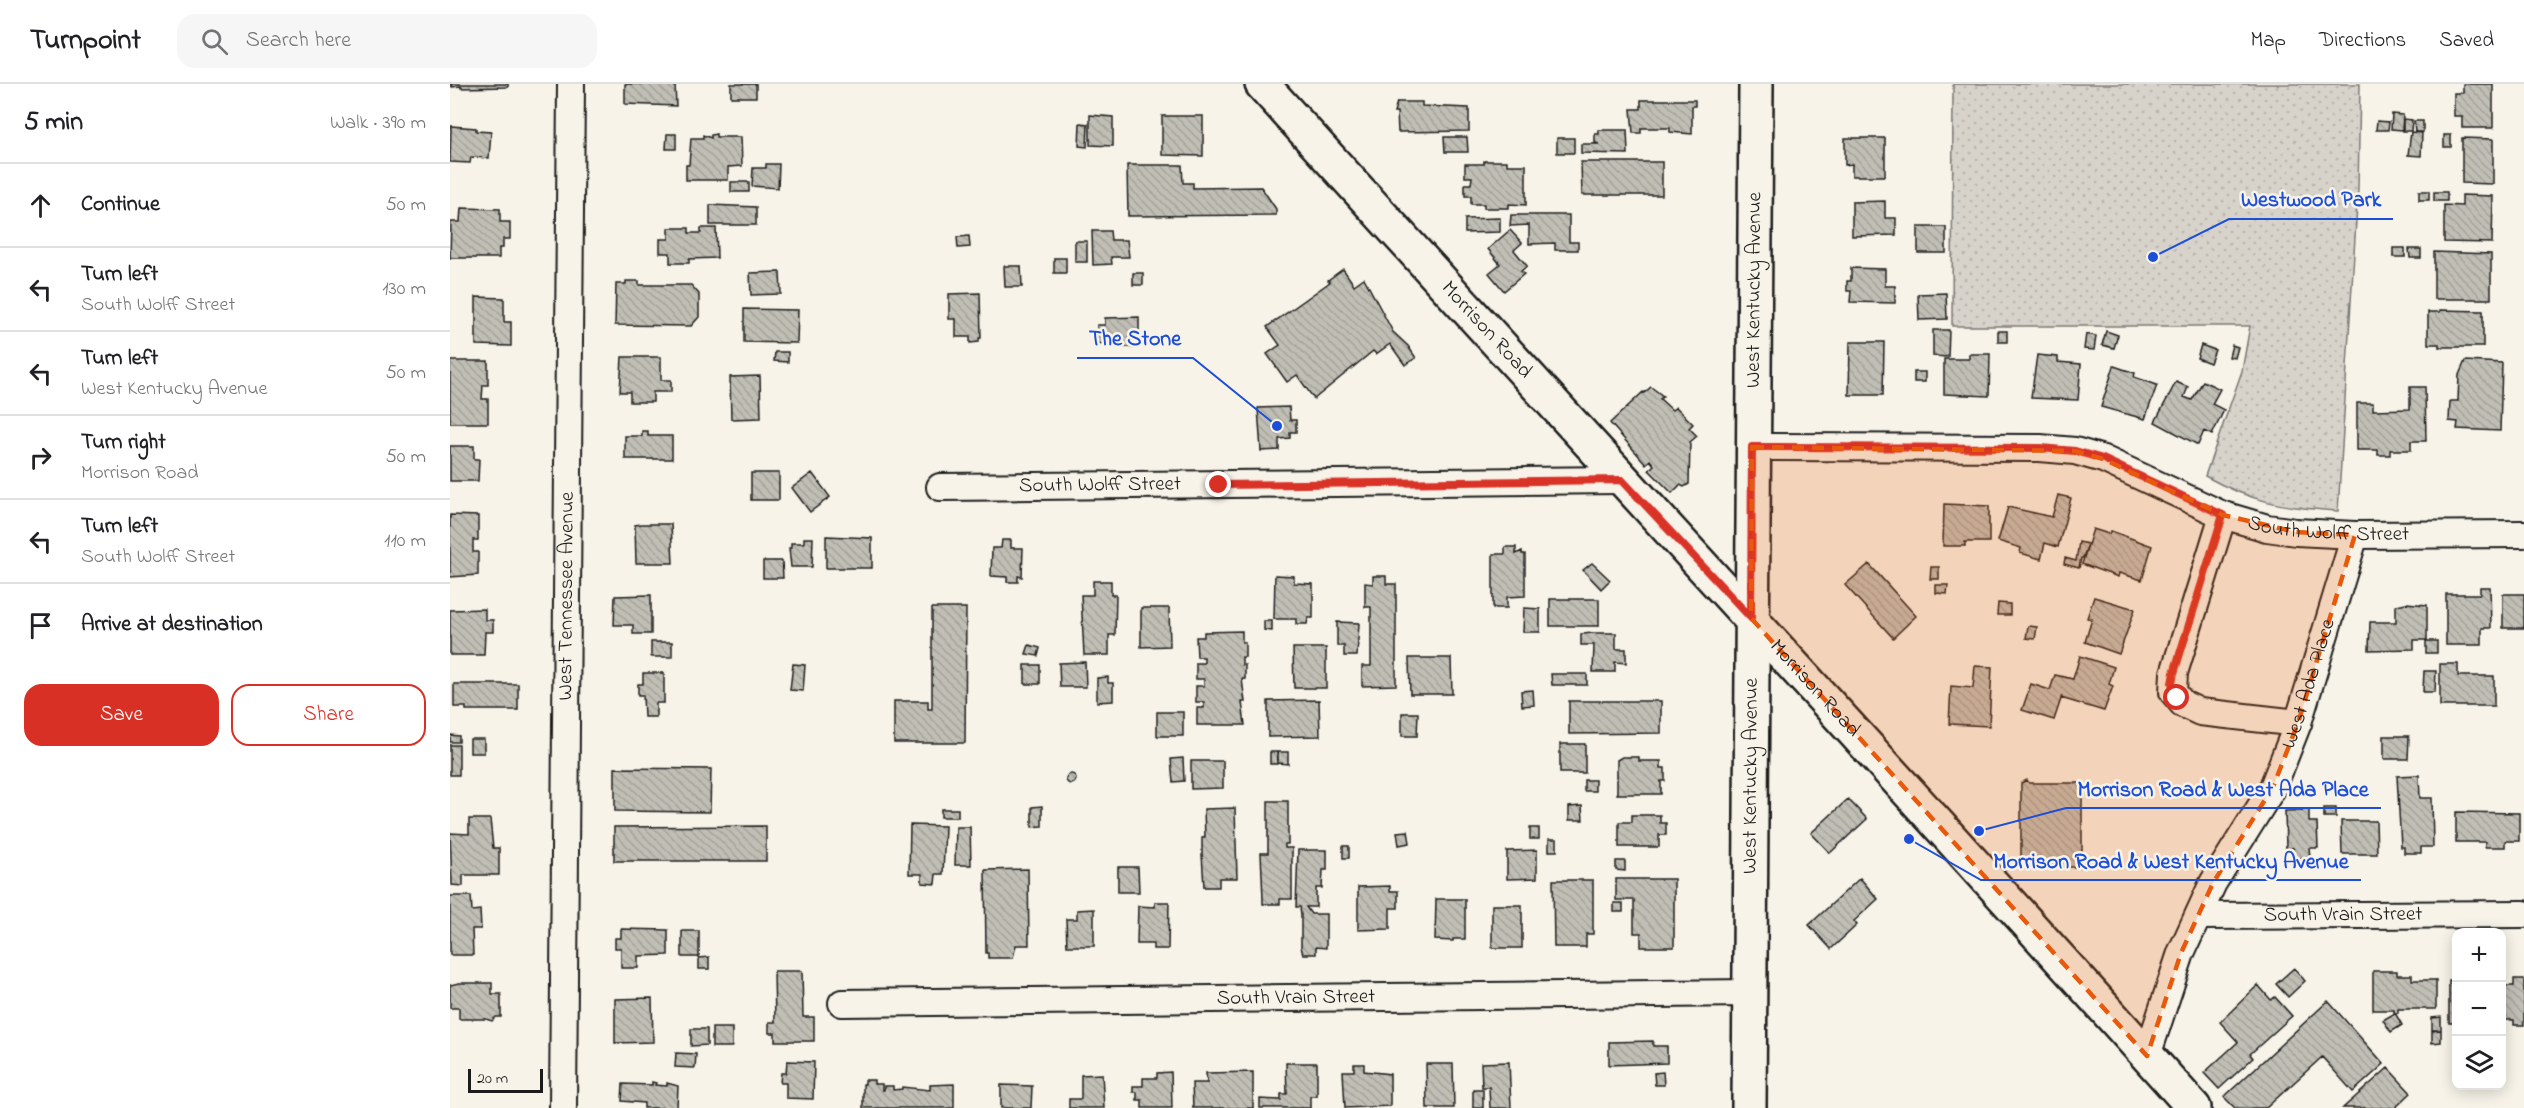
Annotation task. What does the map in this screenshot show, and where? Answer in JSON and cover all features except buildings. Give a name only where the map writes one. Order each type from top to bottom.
[{"type":"main road","name":"Morrison Road","points":[[1262,84],[1622,480],[1751,618],[2194,1108]]},
{"type":"main road","name":"West Kentucky Avenue","points":[[1749,1108],[1756,84]]},
{"type":"street","name":"West Tennessee Avenue","points":[[563,1108],[571,84]]},
{"type":"street","name":"South Wolff Street","points":[[1752,447],[2040,448],[2075,451],[2103,459],[2223,515],[2267,528],[2355,536],[2524,534]]},
{"type":"street","name":"South Wolff Street","points":[[940,487],[1622,480]]},
{"type":"street","points":[[2223,515],[2174,673],[2173,692],[2183,704],[2200,712],[2298,723]]},
{"type":"street","name":"West Ada Place","points":[[2147,1056],[2181,953],[2213,883],[2273,786],[2298,723],[2355,536]]},
{"type":"street","name":"South Vrain Street","points":[[2199,916],[2524,914]]},
{"type":"street","name":"South Vrain Street","points":[[842,1003],[1750,993]]},
{"type":"highlighted area","points":[[1752,447],[2075,451],[2103,459],[2223,515],[2296,532],[2355,535],[2298,723],[2273,787],[2213,883],[2181,953],[2147,1056],[1751,618]]},
{"type":"shaded area","points":[[1953,84],[2360,84],[2358,189],[2338,511],[2301,508],[2269,502],[2238,492],[2205,476],[2242,371],[2250,326],[1952,326]]},
{"type":"place","name":"Westwood Park","points":[[2153,257]]},
{"type":"place","name":"The Stone","points":[[1277,426]]},
{"type":"place","name":"Morrison Road & West Ada Place","points":[[1979,831]]},
{"type":"place","name":"Morrison Road & West Kentucky Avenue","points":[[1909,839]]},
{"type":"route","points":[[1219,485],[1622,480],[1751,618],[1752,447],[2040,448],[2075,451],[2103,459],[2223,515],[2174,673],[2173,692],[2177,698]]}]
